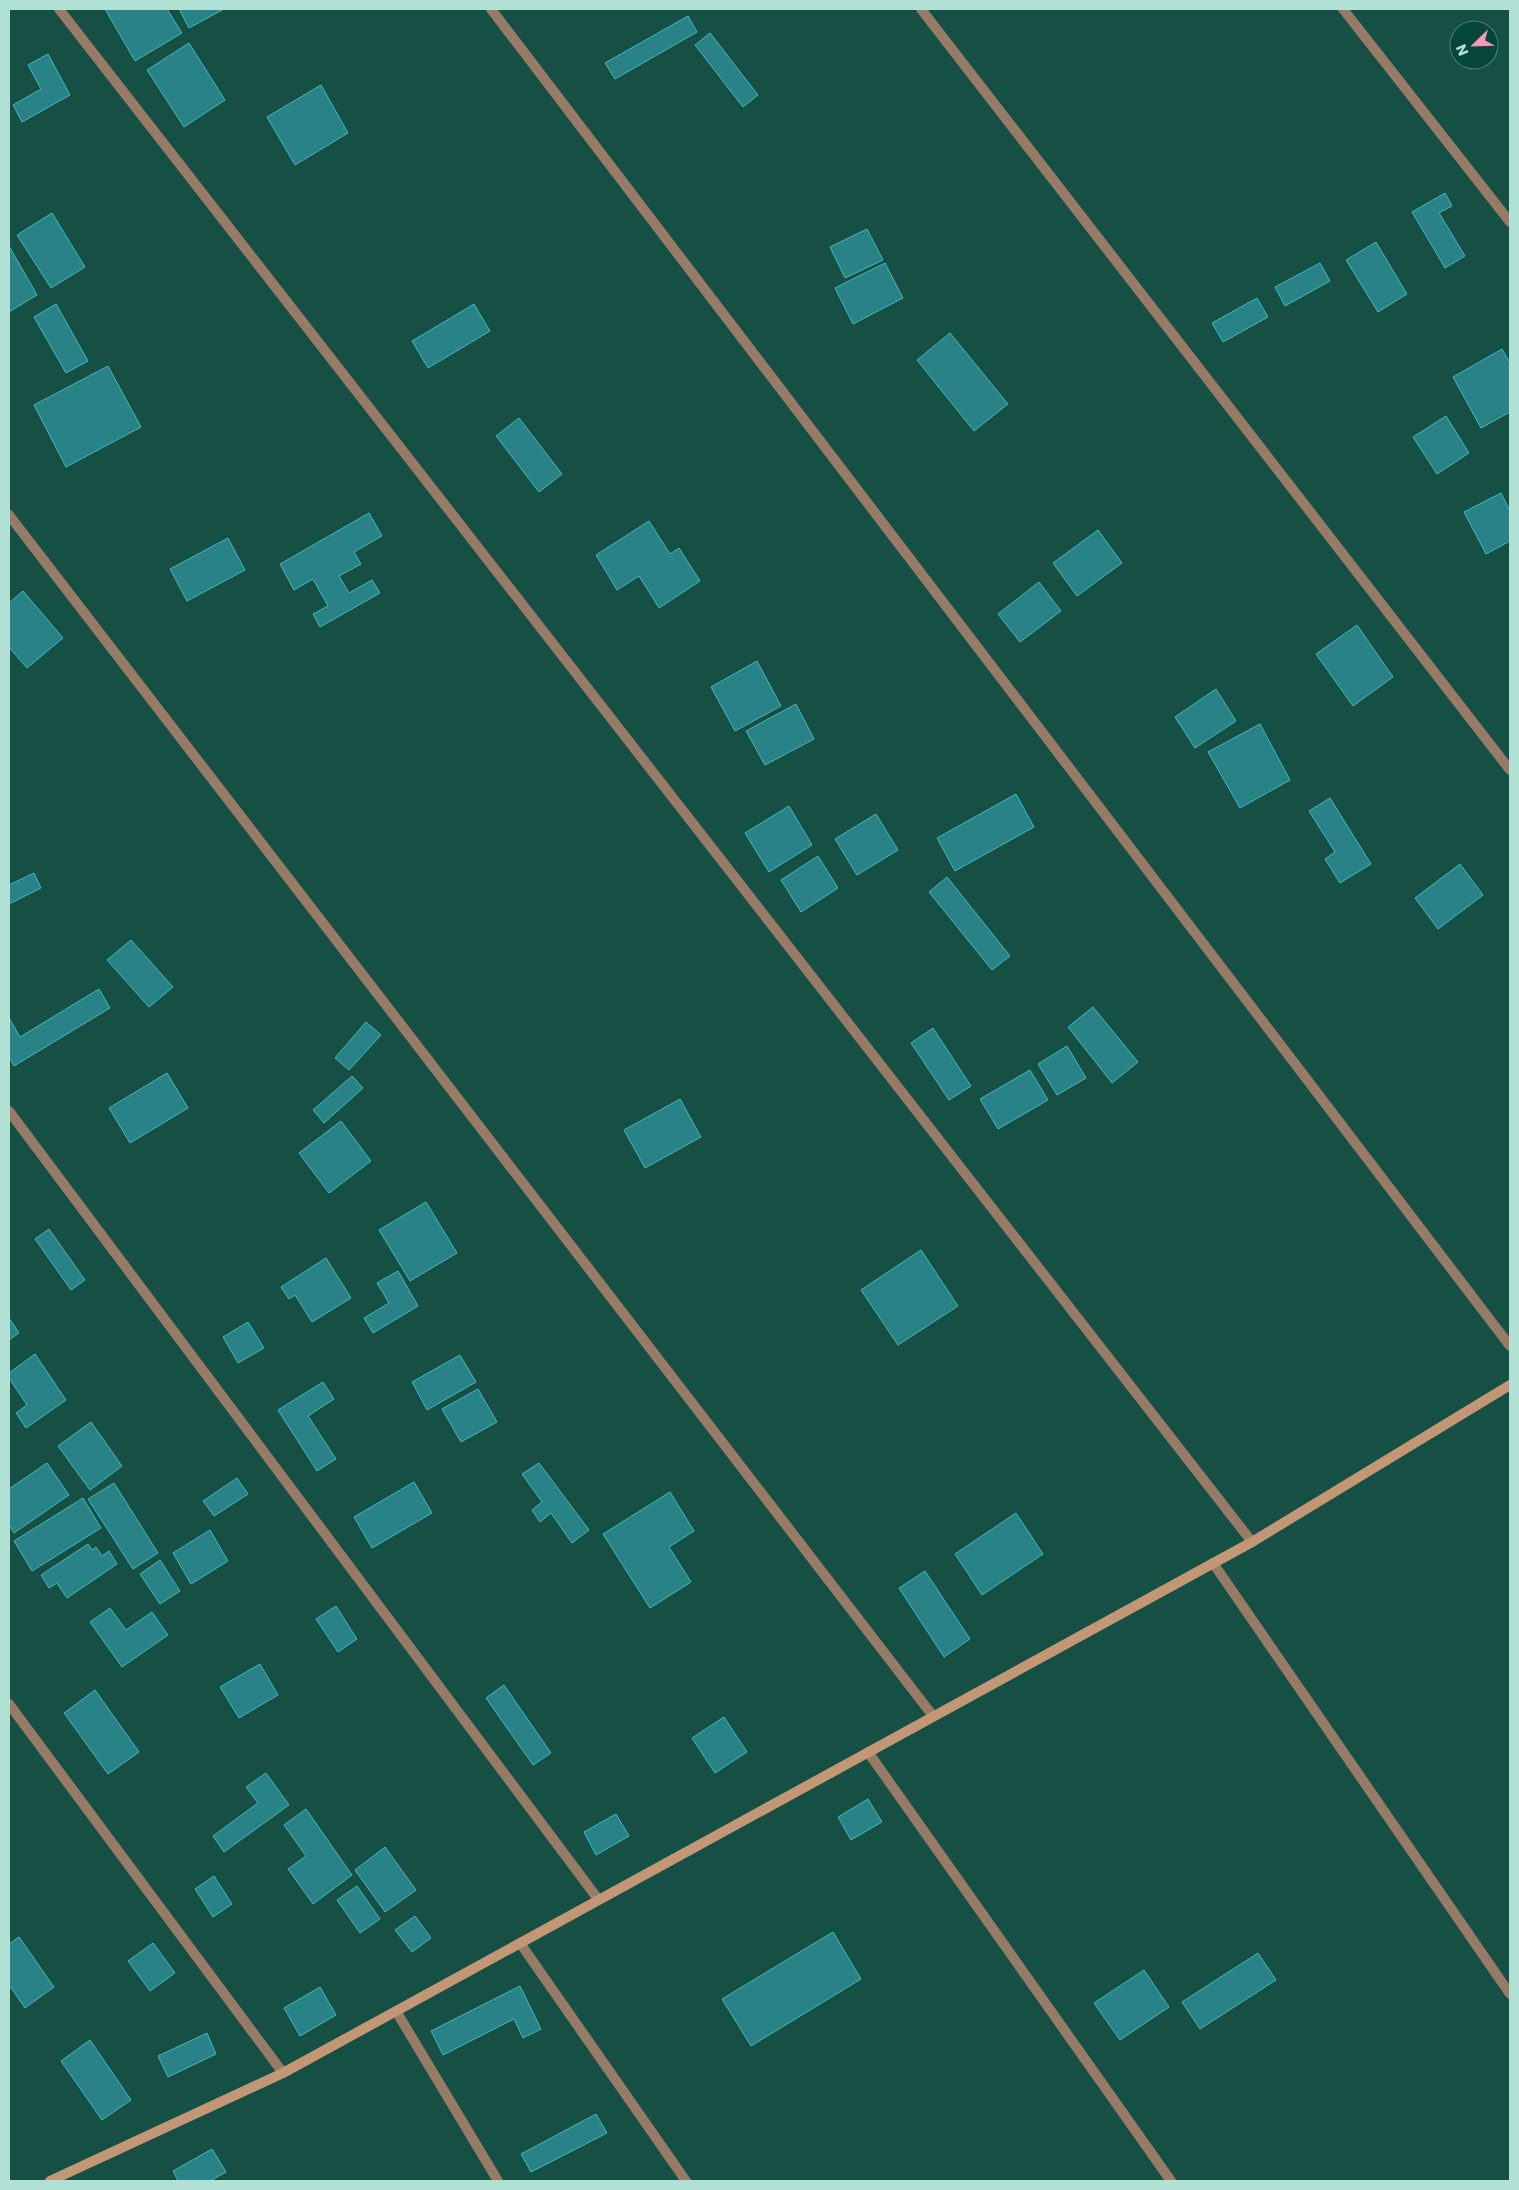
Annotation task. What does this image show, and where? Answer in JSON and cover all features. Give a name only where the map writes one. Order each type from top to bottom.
[{"type":"main road","points":[[50,2181],[283,2073],[1252,1542],[1510,1385]]},
{"type":"street","points":[[60,9],[1252,1542]]},
{"type":"street","points":[[490,9],[1510,1346]]},
{"type":"street","points":[[921,9],[1510,770]]},
{"type":"street","points":[[1343,9],[1510,222]]},
{"type":"street","points":[[9,515],[933,1716]]},
{"type":"street","points":[[9,1111],[598,1899]]},
{"type":"street","points":[[1213,1563],[1510,1994]]},
{"type":"street","points":[[9,1704],[283,2073]]},
{"type":"street","points":[[868,1752],[1171,2181]]},
{"type":"street","points":[[520,1943],[686,2181]]},
{"type":"street","points":[[396,2011],[498,2181]]},
{"type":"building","points":[[105,9],[167,9],[182,33],[135,61]]},
{"type":"building","points":[[179,9],[224,9],[189,28]]},
{"type":"building","points":[[688,16],[697,32],[615,79],[605,63]]},
{"type":"building","points":[[710,33],[758,95],[743,107],[695,45]]},
{"type":"building","points":[[189,43],[225,100],[184,127],[147,70]]},
{"type":"building","points":[[48,54],[70,95],[22,122],[13,105],[41,89],[28,65]]},
{"type":"building","points":[[321,85],[348,133],[295,165],[267,117]]},
{"type":"building","points":[[1445,193],[1452,206],[1439,213],[1465,256],[1445,268],[1412,212]]},
{"type":"building","points":[[52,213],[85,267],[51,288],[17,235]]},
{"type":"building","points":[[867,229],[883,260],[845,278],[830,247]]},
{"type":"building","points":[[1376,242],[1407,294],[1378,312],[1346,260]]},
{"type":"building","points":[[9,246],[37,295],[9,312]]},
{"type":"building","points":[[885,263],[903,298],[853,324],[835,288]]},
{"type":"building","points":[[1320,263],[1330,281],[1285,306],[1275,287]]},
{"type":"building","points":[[1257,298],[1268,317],[1223,342],[1212,323]]},
{"type":"building","points":[[56,304],[88,361],[66,373],[34,317]]},
{"type":"building","points":[[474,304],[490,331],[428,368],[412,341]]},
{"type":"building","points":[[950,333],[1008,404],[974,431],[917,360]]},
{"type":"building","points":[[1502,349],[1510,363],[1510,412],[1481,428],[1453,377]]},
{"type":"building","points":[[108,366],[141,427],[66,467],[34,405]]},
{"type":"building","points":[[1446,416],[1469,453],[1437,474],[1413,437]]},
{"type":"building","points":[[519,418],[562,474],[539,492],[496,436]]},
{"type":"building","points":[[1501,493],[1510,511],[1510,541],[1486,554],[1464,512]]},
{"type":"building","points":[[369,513],[382,536],[354,552],[361,564],[339,576],[349,593],[372,580],[380,593],[320,627],[313,614],[328,606],[313,579],[294,590],[280,564]]},
{"type":"building","points":[[649,521],[670,554],[679,548],[700,581],[659,608],[639,576],[617,590],[596,555]]},
{"type":"building","points":[[1098,530],[1122,563],[1077,596],[1053,563]]},
{"type":"building","points":[[228,538],[245,570],[187,601],[170,569]]},
{"type":"building","points":[[1039,582],[1061,611],[1020,642],[998,614]]},
{"type":"building","points":[[23,591],[63,638],[27,668],[9,647],[9,603]]},
{"type":"building","points":[[1357,625],[1393,677],[1353,706],[1316,654]]},
{"type":"building","points":[[757,661],[781,706],[735,731],[711,687]]},
{"type":"building","points":[[1216,689],[1236,721],[1195,748],[1175,717]]},
{"type":"building","points":[[796,704],[814,739],[765,765],[746,731]]},
{"type":"building","points":[[1260,724],[1290,780],[1240,808],[1208,752]]},
{"type":"building","points":[[1016,794],[1034,827],[955,871],[937,838]]},
{"type":"building","points":[[1330,798],[1371,864],[1340,883],[1325,859],[1335,852],[1309,811]]},
{"type":"building","points":[[789,806],[812,845],[769,872],[745,833]]},
{"type":"building","points":[[876,814],[898,850],[857,875],[835,839]]},
{"type":"building","points":[[818,856],[838,888],[801,912],[781,880]]},
{"type":"building","points":[[1460,864],[1483,895],[1438,929],[1415,898]]},
{"type":"building","points":[[34,873],[41,888],[9,904],[9,885]]},
{"type":"building","points":[[947,877],[1010,956],[992,970],[929,892]]},
{"type":"building","points":[[131,940],[173,987],[149,1007],[107,960]]},
{"type":"building","points":[[99,989],[110,1008],[14,1066],[9,1056],[9,1018],[20,1037]]},
{"type":"building","points":[[1093,1007],[1138,1062],[1112,1083],[1068,1027]]},
{"type":"building","points":[[366,1022],[381,1035],[349,1070],[335,1058]]},
{"type":"building","points":[[933,1028],[971,1086],[949,1100],[911,1043]]},
{"type":"building","points":[[1067,1046],[1086,1078],[1057,1095],[1038,1064]]},
{"type":"building","points":[[1030,1070],[1048,1100],[998,1129],[980,1099]]},
{"type":"building","points":[[167,1073],[188,1108],[130,1143],[109,1108]]},
{"type":"building","points":[[352,1076],[363,1088],[324,1123],[313,1110]]},
{"type":"building","points":[[680,1099],[701,1137],[645,1168],[624,1130]]},
{"type":"building","points":[[341,1121],[371,1161],[329,1193],[299,1153]]},
{"type":"building","points":[[426,1202],[457,1253],[410,1281],[379,1230]]},
{"type":"building","points":[[49,1229],[85,1280],[71,1290],[35,1239]]},
{"type":"building","points":[[921,1250],[958,1306],[898,1345],[861,1290]]},
{"type":"building","points":[[326,1258],[351,1298],[312,1322],[295,1295],[289,1299],[281,1287]]},
{"type":"building","points":[[398,1271],[418,1306],[373,1333],[364,1318],[389,1303],[377,1283]]},
{"type":"building","points":[[9,1318],[19,1333],[9,1340]]},
{"type":"building","points":[[248,1322],[264,1348],[238,1363],[223,1337]]},
{"type":"building","points":[[35,1354],[66,1400],[26,1428],[16,1413],[27,1405],[9,1378],[9,1373]]},
{"type":"building","points":[[460,1355],[476,1382],[427,1410],[412,1382]]},
{"type":"building","points":[[323,1382],[334,1399],[308,1416],[336,1459],[317,1471],[278,1410]]},
{"type":"building","points":[[478,1389],[497,1422],[461,1442],[442,1409]]},
{"type":"building","points":[[91,1422],[122,1466],[90,1490],[58,1446]]},
{"type":"building","points":[[47,1463],[69,1495],[14,1533],[9,1525],[9,1489]]},
{"type":"building","points":[[539,1463],[589,1530],[572,1543],[551,1513],[540,1522],[532,1510],[542,1502],[522,1474]]},
{"type":"building","points":[[237,1478],[248,1494],[214,1516],[203,1501]]},
{"type":"building","points":[[414,1482],[432,1513],[372,1548],[354,1517]]},
{"type":"building","points":[[114,1483],[158,1553],[133,1569],[88,1499]]},
{"type":"building","points":[[670,1492],[694,1531],[669,1547],[691,1582],[650,1608],[603,1534]]},
{"type":"building","points":[[83,1498],[101,1528],[32,1571],[14,1541]]},
{"type":"building","points":[[1016,1513],[1043,1554],[982,1595],[955,1554]]},
{"type":"building","points":[[210,1530],[228,1561],[191,1584],[173,1553]]},
{"type":"building","points":[[88,1544],[92,1550],[96,1547],[102,1556],[109,1551],[117,1564],[67,1598],[57,1583],[49,1588],[41,1575]]},
{"type":"building","points":[[160,1560],[180,1591],[160,1604],[140,1574]]},
{"type":"building","points":[[925,1571],[970,1639],[944,1657],[899,1588]]},
{"type":"building","points":[[336,1606],[357,1639],[338,1652],[316,1619]]},
{"type":"building","points":[[110,1608],[126,1630],[152,1612],[168,1635],[122,1667],[90,1622]]},
{"type":"building","points":[[260,1664],[278,1695],[239,1718],[220,1687]]},
{"type":"building","points":[[504,1685],[551,1753],[533,1765],[486,1698]]},
{"type":"building","points":[[95,1690],[139,1752],[108,1774],[64,1713]]},
{"type":"building","points":[[724,1717],[747,1752],[715,1773],[692,1738]]},
{"type":"building","points":[[266,1773],[289,1805],[224,1852],[213,1836],[258,1803],[246,1787]]},
{"type":"building","points":[[868,1799],[882,1822],[851,1840],[838,1817]]},
{"type":"building","points":[[306,1809],[352,1875],[313,1904],[288,1869],[306,1856],[284,1825]]},
{"type":"building","points":[[616,1814],[629,1836],[596,1855],[584,1832]]},
{"type":"building","points":[[385,1847],[416,1890],[385,1912],[355,1870]]},
{"type":"building","points":[[214,1876],[232,1904],[213,1917],[195,1889]]},
{"type":"building","points":[[357,1886],[380,1919],[360,1933],[337,1900]]},
{"type":"building","points":[[415,1916],[431,1938],[412,1952],[395,1930]]},
{"type":"building","points":[[833,1932],[861,1979],[751,2046],[722,1999]]},
{"type":"building","points":[[19,1937],[54,1987],[25,2008],[9,1985],[9,1944]]},
{"type":"building","points":[[153,1943],[175,1973],[150,1991],[128,1961]]},
{"type":"building","points":[[1258,1953],[1276,1980],[1200,2029],[1182,2002]]},
{"type":"building","points":[[1144,1970],[1169,2007],[1120,2040],[1094,2003]]},
{"type":"building","points":[[520,1986],[541,2029],[523,2038],[514,2019],[443,2055],[431,2031]]},
{"type":"building","points":[[320,1987],[336,2015],[300,2036],[284,2008]]},
{"type":"building","points":[[207,2033],[216,2054],[168,2077],[158,2056]]},
{"type":"building","points":[[90,2040],[131,2100],[102,2120],[61,2061]]},
{"type":"building","points":[[596,2114],[607,2133],[531,2172],[521,2154]]},
{"type":"building","points":[[212,2149],[226,2172],[210,2181],[178,2181],[173,2171]]}]
